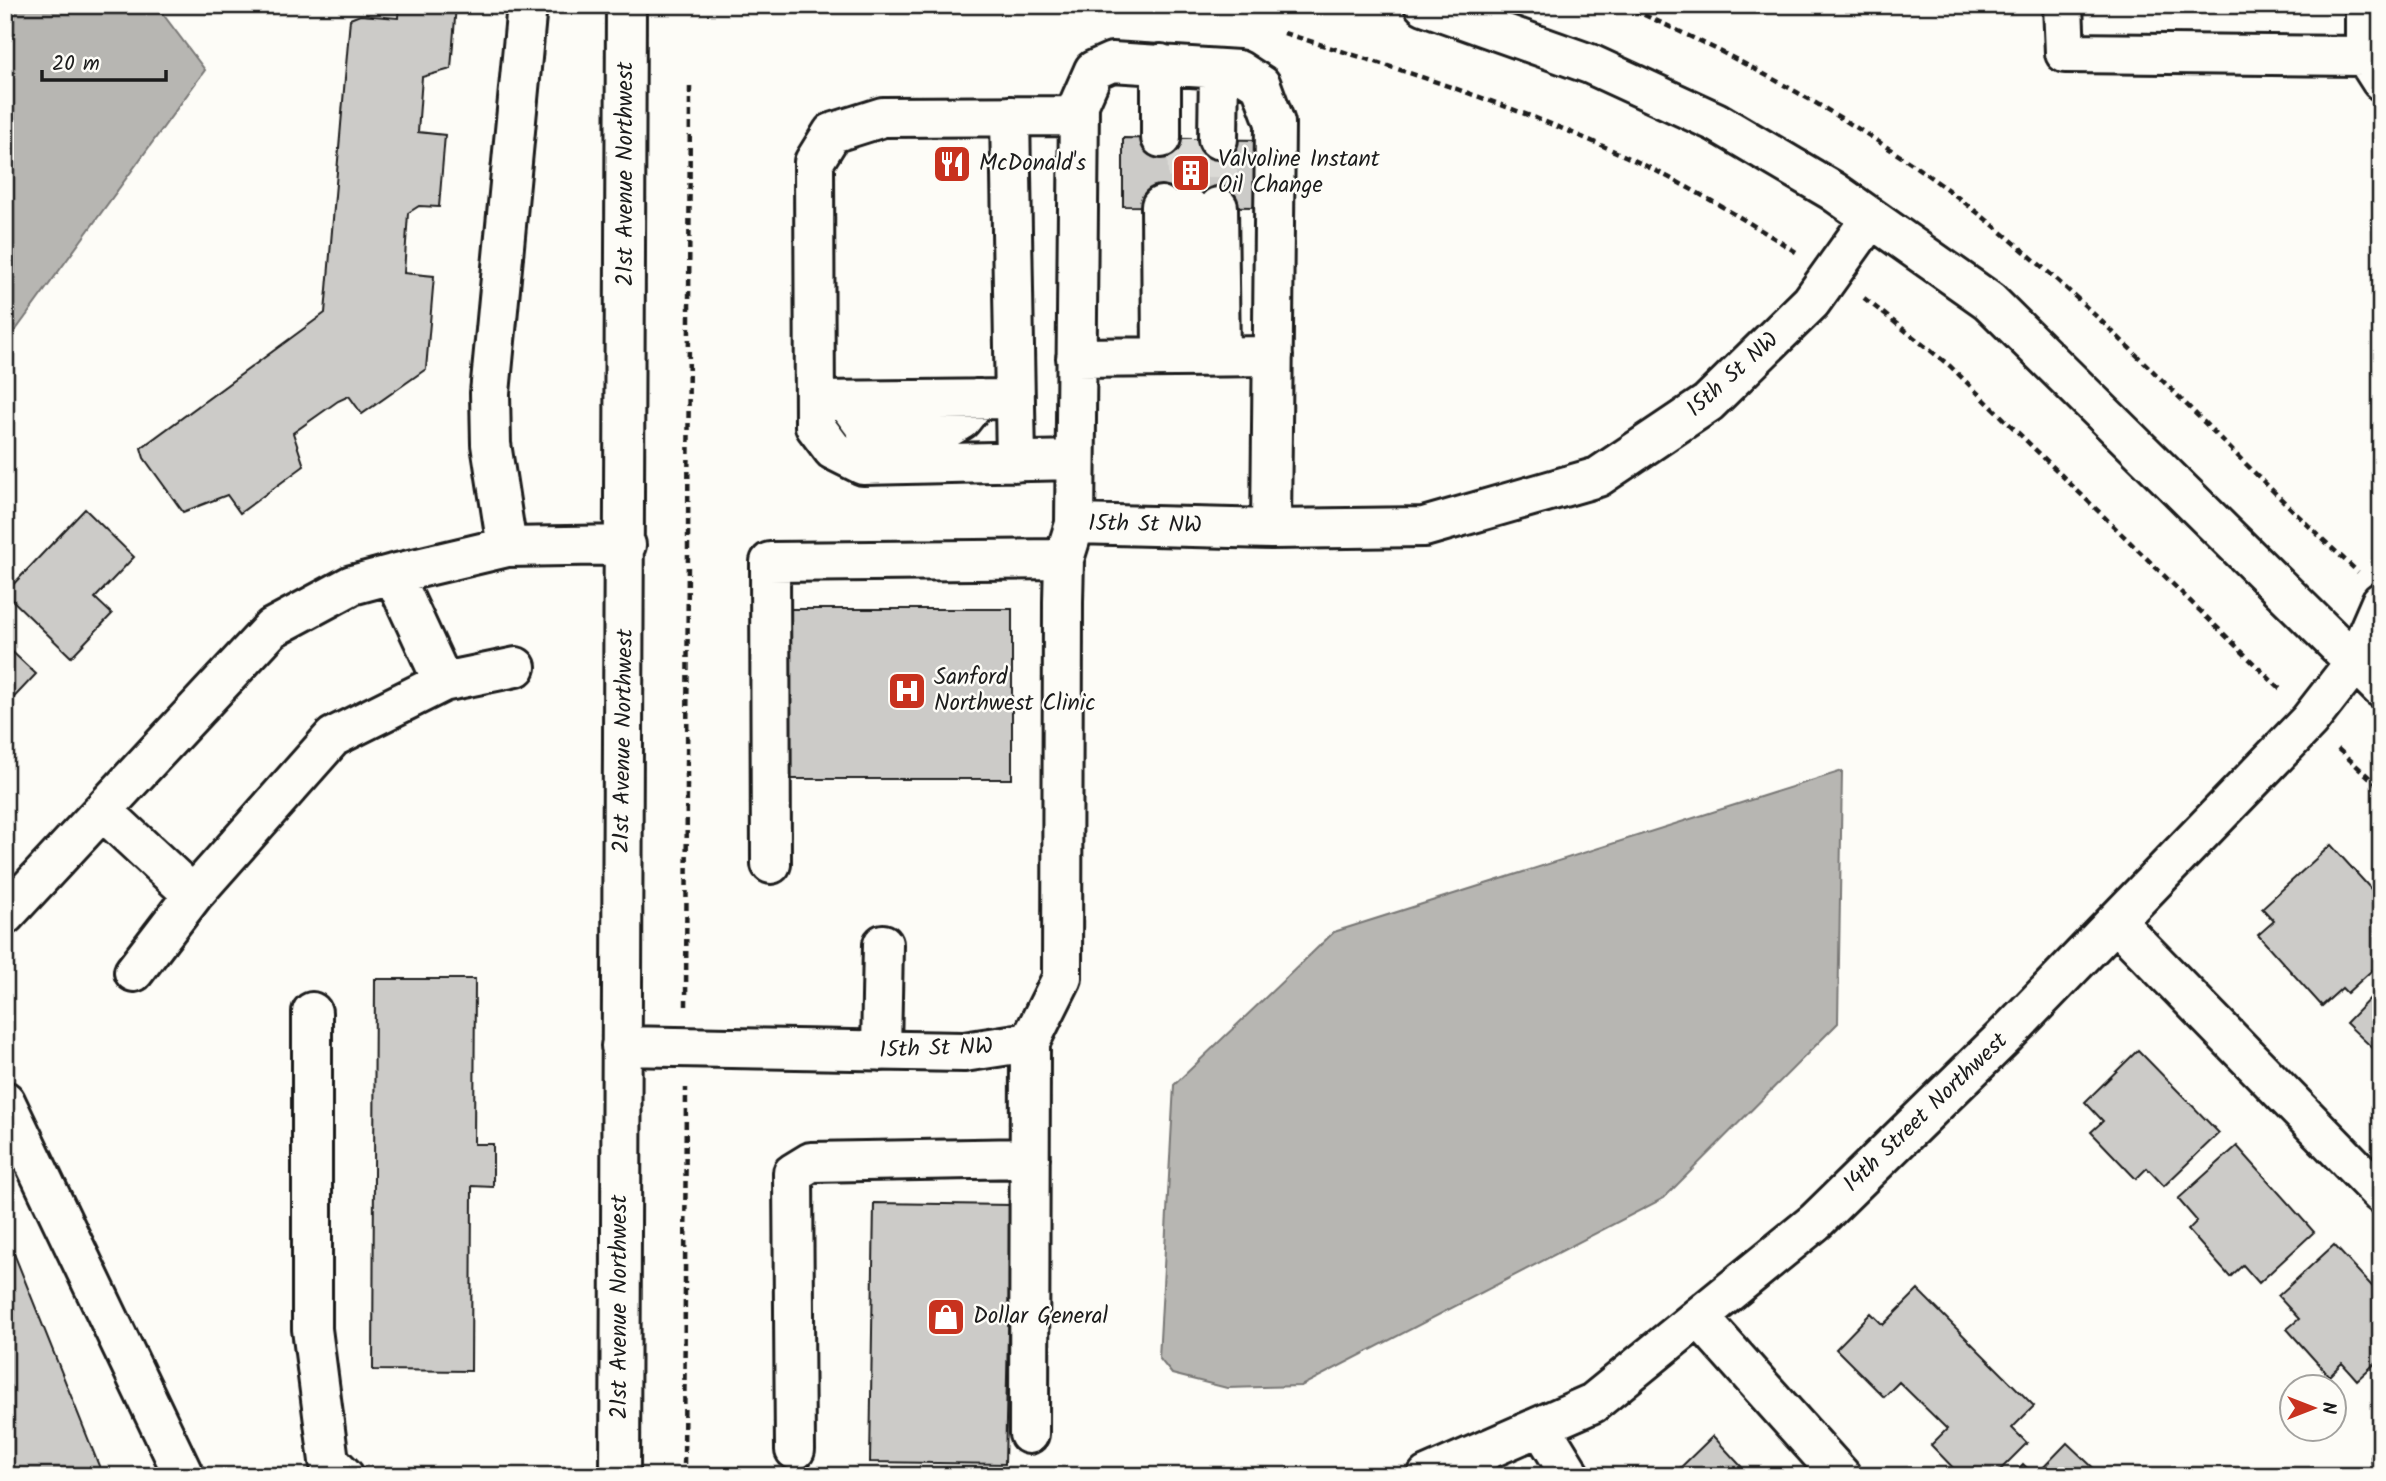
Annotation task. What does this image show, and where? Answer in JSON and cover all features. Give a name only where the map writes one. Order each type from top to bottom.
[{"type":"street","points":[[507,547],[491,444],[490,393],[527,5]]},
{"type":"street","name":"21st Avenue Northwest","points":[[620,1476],[626,545],[626,5]]},
{"type":"street","points":[[1424,5],[1590,64],[1716,122],[1833,191],[1989,301],[2368,675]]},
{"type":"street","points":[[2063,5],[2065,53],[2373,69],[2365,5]]},
{"type":"street","points":[[771,864],[770,562],[1069,541],[1075,460],[1079,104],[1094,70],[1112,62],[1238,70],[1261,85],[1275,123],[1271,529]]},
{"type":"street","points":[[1189,67],[1188,139],[1189,67]]},
{"type":"street","points":[[1010,116],[996,399],[1016,462]]},
{"type":"street","points":[[1075,460],[863,465],[833,450],[815,426],[830,401],[814,162],[832,133],[883,117],[1079,116]]},
{"type":"street","points":[[1191,357],[1189,207],[1191,357]]},
{"type":"street","name":"15th St NW","points":[[621,1046],[964,1052],[1030,1042],[1062,978],[1069,541],[1271,529],[1424,527],[1598,477],[1708,403],[1811,302],[1871,218]]},
{"type":"street","points":[[1076,358],[1273,356]]},
{"type":"street","points":[[830,401],[866,428],[891,437],[936,435],[996,399]]},
{"type":"street","points":[[5,915],[271,628],[352,585],[507,547],[626,545]]},
{"type":"street","points":[[393,574],[443,682]]},
{"type":"street","name":"14th Street Northwest","points":[[1427,1476],[1593,1403],[1815,1222],[2003,1038],[2309,721],[2368,675],[2381,601]]},
{"type":"street","points":[[134,972],[193,895],[333,737],[443,682],[516,667]]},
{"type":"street","points":[[103,811],[193,895]]},
{"type":"street","points":[[2116,922],[2381,1194]]},
{"type":"street","points":[[881,1051],[883,944]]},
{"type":"street","points":[[312,1012],[312,1329],[329,1461],[344,1476]]},
{"type":"street","points":[[1029,1434],[1030,1042]]},
{"type":"street","points":[[5,1101],[184,1476]]},
{"type":"street","points":[[795,1450],[793,1173],[811,1162],[1030,1158]]},
{"type":"street","points":[[1699,1317],[1841,1476]]},
{"type":"street","points":[[1541,1427],[1571,1476]]},
{"type":"path","points":[[1284,33],[1449,85],[1625,156],[1731,211],[1832,274],[1950,366],[2248,656],[2309,721],[2381,788]]},
{"type":"path","points":[[684,1476],[690,86]]},
{"type":"shaded area","points":[[5,5],[156,5],[205,70],[5,345]]},
{"type":"shaded area","points":[[1842,771],[1838,1023],[1664,1198],[1301,1386],[1227,1388],[1172,1374],[1159,1358],[1174,1085],[1334,932]]},
{"type":"building","points":[[399,5],[456,5],[451,69],[422,77],[418,132],[445,135],[439,207],[419,206],[408,213],[404,273],[434,276],[426,369],[362,414],[349,396],[293,433],[304,466],[240,513],[227,495],[183,512],[144,458],[141,448],[325,313],[350,19],[360,15],[398,18]]},
{"type":"building","name":"Valvoline Instant Oil Change","points":[[1123,138],[1260,140],[1259,207],[1123,206]]},
{"type":"building","points":[[85,509],[134,557],[95,598],[112,614],[71,657],[5,593]]},
{"type":"building","points":[[789,609],[1012,609],[1012,779],[789,779]]},
{"type":"building","points":[[5,645],[36,674],[5,707]]},
{"type":"building","points":[[2331,845],[2381,900],[2381,962],[2347,993],[2342,988],[2322,1006],[2258,935],[2274,921],[2262,908]]},
{"type":"building","points":[[375,979],[475,979],[474,1144],[493,1144],[493,1187],[472,1186],[471,1371],[373,1370]]},
{"type":"building","points":[[2381,987],[2381,1056],[2346,1023]]},
{"type":"building","points":[[2138,1050],[2219,1133],[2164,1186],[2147,1168],[2136,1179],[2091,1132],[2103,1121],[2085,1102]]},
{"type":"building","points":[[2237,1146],[2314,1232],[2259,1283],[2243,1265],[2230,1277],[2188,1230],[2197,1221],[2178,1199]]},
{"type":"building","points":[[874,1203],[1011,1205],[1005,1464],[870,1462]]},
{"type":"building","points":[[5,1231],[103,1476],[5,1476]]},
{"type":"building","points":[[2334,1245],[2381,1296],[2381,1358],[2357,1380],[2342,1363],[2333,1372],[2325,1372],[2287,1329],[2299,1319],[2278,1296]]},
{"type":"building","points":[[1918,1290],[2034,1406],[2012,1428],[2027,1443],[1994,1476],[1961,1476],[1931,1445],[1947,1429],[1899,1382],[1884,1397],[1836,1349],[1871,1313],[1883,1325]]},
{"type":"building","points":[[1713,1436],[1750,1476],[1684,1476],[1678,1470]]},
{"type":"building","points":[[2067,1443],[2102,1476],[2035,1476]]},
{"type":"building","points":[[2381,1456],[2381,1476],[2373,1476],[2371,1457]]},
{"type":"building","points":[[2023,1464],[2035,1476],[2012,1476]]},
{"type":"tunnel","points":[[1186,139],[1188,207]]},
{"type":"tunnel","points":[[1218,139],[1218,207]]},
{"type":"place","name":"McDonald's","points":[[952,164]]},
{"type":"place","name":"Valvoline Instant Oil Change","points":[[1191,173]]},
{"type":"place","name":"Sanford Northwest Clinic","points":[[907,691]]},
{"type":"place","name":"Dollar General","points":[[946,1317]]}]
